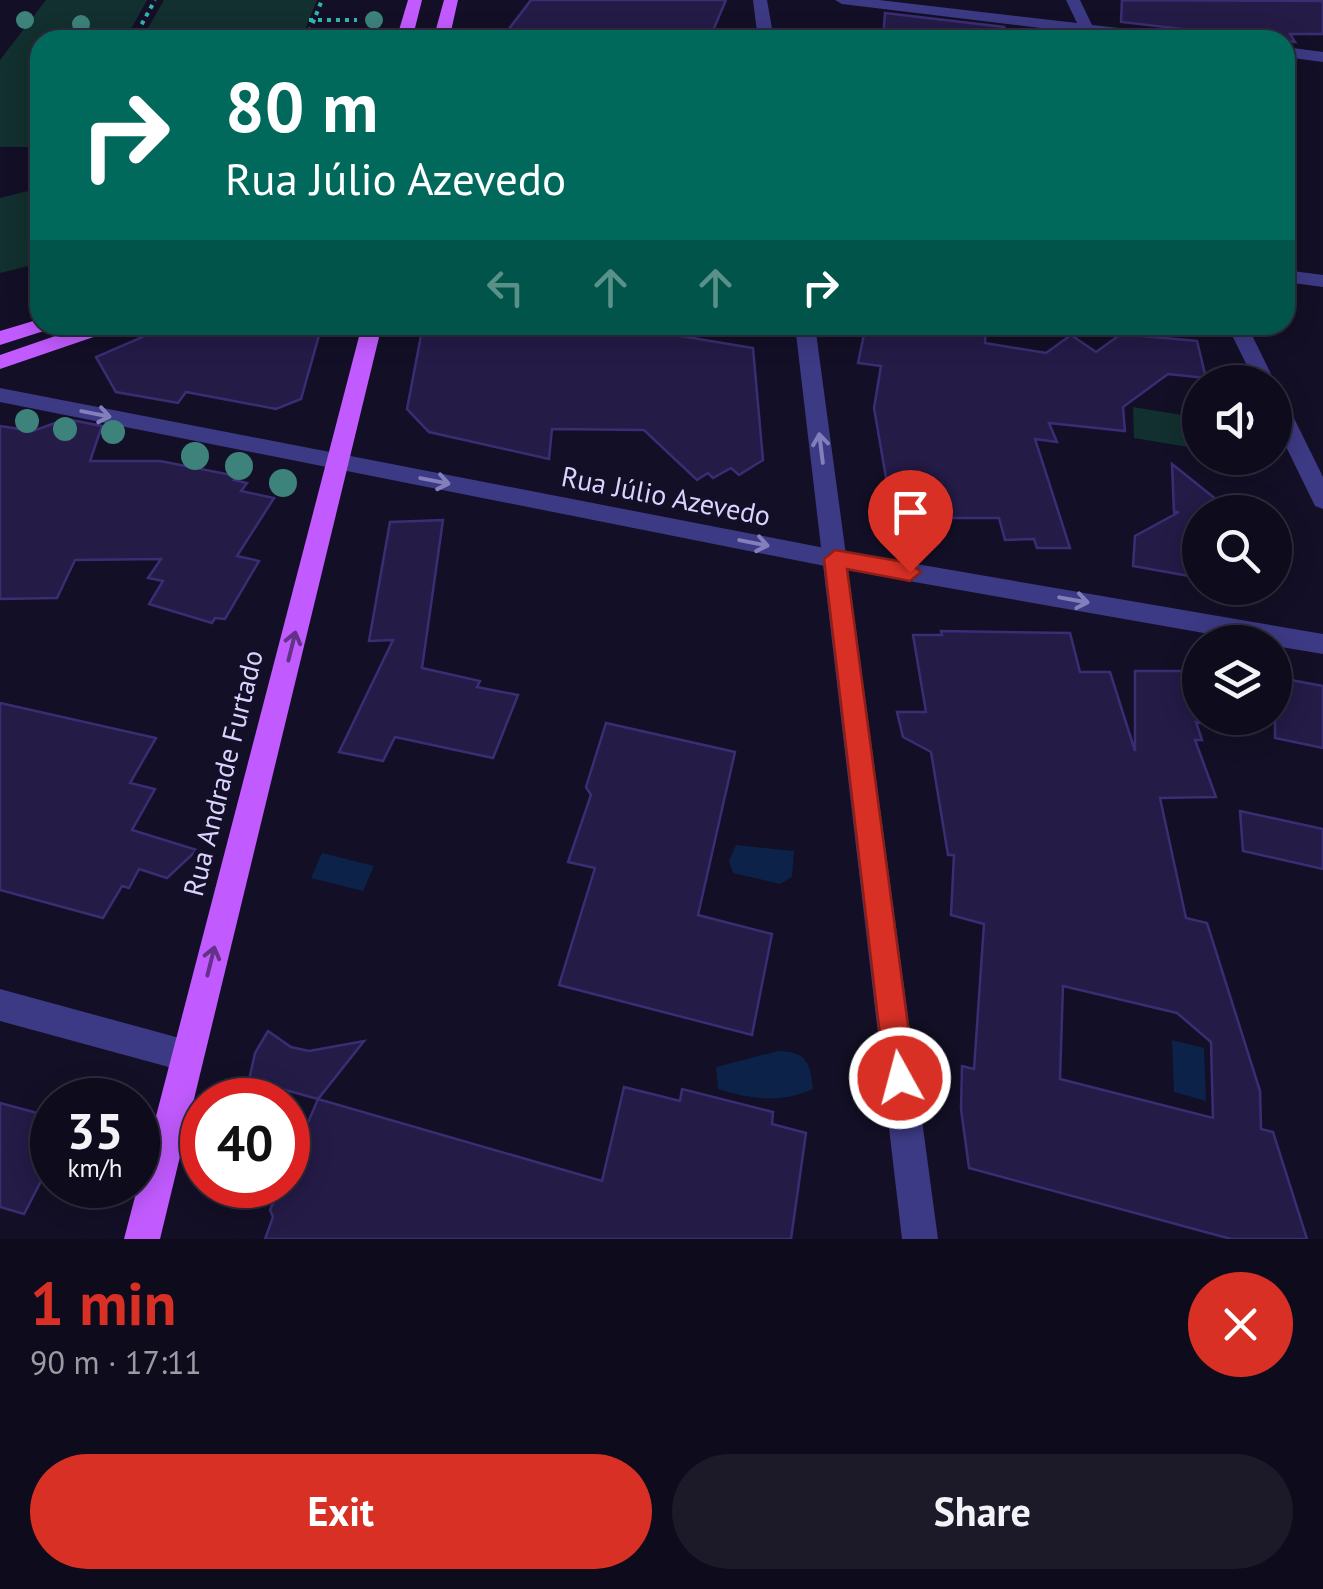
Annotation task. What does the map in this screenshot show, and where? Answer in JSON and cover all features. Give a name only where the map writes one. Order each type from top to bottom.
[{"type":"main road","points":[[407,30],[416,0]]},
{"type":"main road","points":[[444,30],[451,0]]},
{"type":"main road","points":[[0,338],[30,328]]},
{"type":"main road","points":[[55,343],[68,335]]},
{"type":"main road","points":[[0,362],[78,335]]},
{"type":"main road","name":"Rua Andrade Furtado","points":[[142,1239],[370,335]]},
{"type":"street","points":[[760,0],[764,30]]},
{"type":"street","points":[[842,0],[1061,30]]},
{"type":"street","points":[[1072,0],[1088,30]]},
{"type":"street","points":[[1295,53],[1323,57]]},
{"type":"street","points":[[1295,277],[1323,281]]},
{"type":"street","points":[[806,335],[920,1239]]},
{"type":"street","points":[[1242,335],[1257,365]]},
{"type":"street","name":"Rua Júlio Azevedo","points":[[0,396],[835,559],[1323,644]]},
{"type":"street","points":[[1292,437],[1323,500]]},
{"type":"street","points":[[0,1005],[186,1056]]},
{"type":"path","points":[[138,30],[155,0]]},
{"type":"path","points":[[309,30],[322,0]]},
{"type":"path","points":[[312,20],[357,20]]},
{"type":"green space","points":[[46,0],[147,0],[130,30],[30,30],[30,147],[0,147],[0,60]]},
{"type":"green space","points":[[164,0],[317,0],[305,30],[147,30]]},
{"type":"green space","points":[[30,190],[30,266],[0,273],[0,198]]},
{"type":"green space","points":[[1133,407],[1182,415],[1182,446],[1134,438]]},
{"type":"water","points":[[736,845],[794,851],[792,877],[780,884],[733,873],[729,861]]},
{"type":"water","points":[[322,853],[374,866],[363,891],[311,878]]},
{"type":"water","points":[[1172,1040],[1204,1048],[1206,1101],[1174,1092]]},
{"type":"water","points":[[778,1051],[795,1053],[805,1060],[813,1089],[789,1097],[766,1098],[718,1089],[716,1067]]},
{"type":"building","points":[[531,0],[726,0],[713,30],[508,30]]},
{"type":"building","points":[[1122,0],[1323,1],[1323,34],[1295,34],[1295,30],[1191,30],[1121,22]]},
{"type":"building","points":[[885,13],[1005,30],[884,30]]},
{"type":"building","points":[[147,335],[319,335],[301,399],[276,409],[186,392],[178,403],[116,392],[96,357]]},
{"type":"building","points":[[421,335],[675,335],[753,348],[763,460],[739,475],[731,468],[713,478],[708,473],[697,480],[644,430],[552,429],[549,459],[429,432],[407,409]]},
{"type":"building","points":[[864,335],[985,335],[985,343],[1046,353],[1071,335],[1096,352],[1120,335],[1132,335],[1197,341],[1203,365],[1182,365],[1182,375],[1168,374],[1123,407],[1125,431],[1049,423],[1057,442],[1035,439],[1070,548],[1037,548],[1034,539],[1005,540],[999,518],[931,518],[932,525],[894,524],[874,408],[881,366],[858,363]]},
{"type":"building","points":[[66,419],[102,426],[90,461],[160,461],[237,476],[234,480],[247,483],[241,491],[274,498],[237,556],[259,561],[225,619],[215,618],[212,623],[149,604],[163,581],[148,578],[161,559],[75,560],[57,598],[0,599],[0,426],[33,431]]},
{"type":"building","points":[[1172,464],[1211,495],[1182,495],[1182,575],[1133,566],[1135,536],[1179,512],[1174,512]]},
{"type":"building","points":[[443,520],[422,668],[480,681],[477,687],[518,695],[493,758],[395,737],[383,761],[339,752],[393,640],[369,641],[390,522]]},
{"type":"building","points":[[941,631],[1070,633],[1080,672],[1110,672],[1135,751],[1135,671],[1182,671],[1182,735],[1200,735],[1202,740],[1195,740],[1216,797],[1160,798],[1186,918],[1207,923],[1260,1091],[1261,1129],[1273,1132],[1307,1239],[1231,1239],[969,1168],[961,1109],[962,1066],[974,1069],[984,924],[951,915],[954,855],[948,855],[931,752],[903,737],[897,712],[926,712],[913,635],[942,635]],"holes":[[[1063,986],[1177,1013],[1211,1042],[1213,1118],[1060,1079]]]},
{"type":"building","points":[[1292,680],[1323,686],[1323,748],[1275,738],[1292,735]]},
{"type":"building","points":[[0,703],[156,738],[130,783],[155,789],[132,830],[197,850],[167,878],[139,869],[129,888],[122,886],[103,918],[0,890]]},
{"type":"building","points":[[606,723],[735,752],[698,915],[772,934],[752,1035],[559,985],[595,868],[568,862],[591,795],[586,787]]},
{"type":"building","points":[[1240,811],[1323,829],[1323,869],[1243,851]]},
{"type":"building","points":[[268,1031],[291,1047],[309,1051],[364,1041],[318,1099],[310,1097],[310,1078],[249,1078],[255,1053]]},
{"type":"building","points":[[624,1087],[680,1101],[682,1089],[773,1112],[772,1124],[806,1133],[791,1239],[265,1239],[273,1217],[271,1208],[310,1208],[310,1118],[318,1099],[602,1181]]},
{"type":"building","points":[[0,1103],[30,1111],[30,1202],[24,1214],[0,1207]]},
{"type":"route","points":[[900,1078],[835,559],[910,572]]}]
